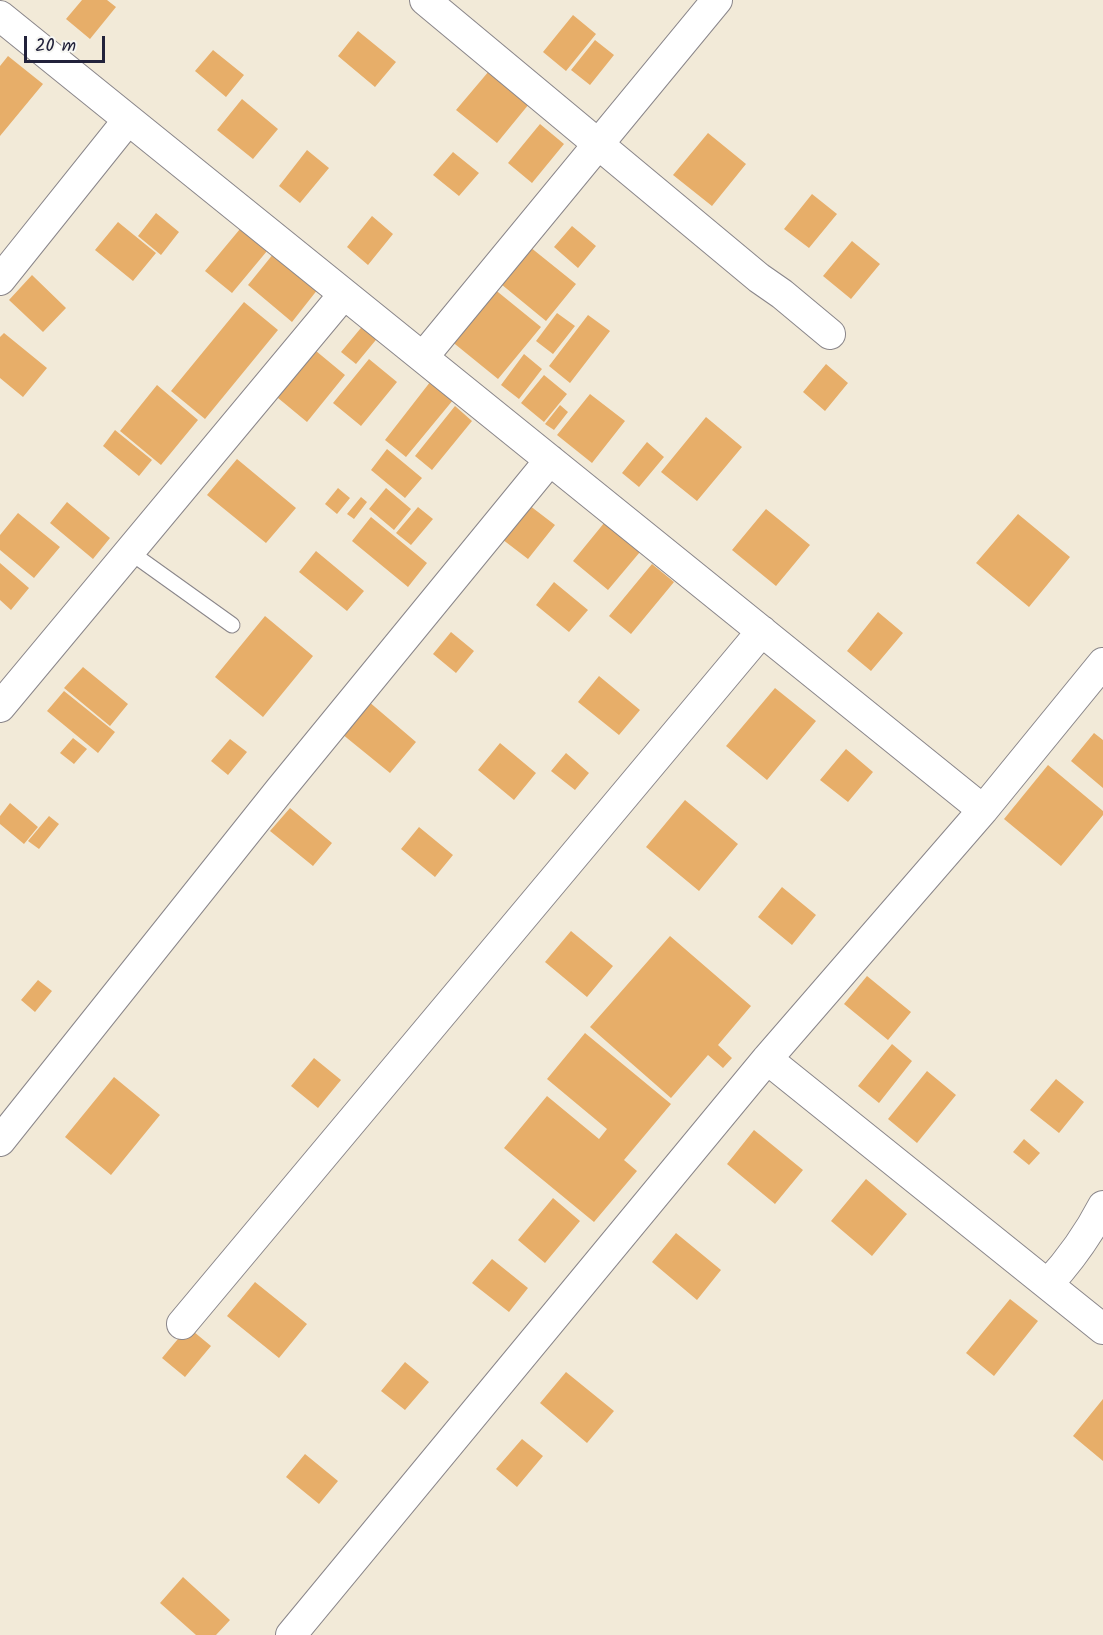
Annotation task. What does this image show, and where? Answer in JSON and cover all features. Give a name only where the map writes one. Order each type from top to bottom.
[{"type":"street","points":[[425,0],[830,334]]},
{"type":"street","points":[[423,357],[717,0]]},
{"type":"street","points":[[0,16],[984,810]]},
{"type":"street","points":[[0,280],[128,120]]},
{"type":"street","points":[[0,706],[344,294]]},
{"type":"street","points":[[0,1141],[316,745],[550,460]]},
{"type":"street","points":[[182,1324],[762,631]]},
{"type":"street","points":[[291,1635],[767,1059],[984,810],[1103,663]]},
{"type":"street","points":[[767,1059],[1103,1329]]},
{"type":"street","points":[[1048,1284],[1069,1261],[1091,1230],[1103,1206]]},
{"type":"lane","points":[[130,552],[232,625]]},
{"type":"building","points":[[82,0],[107,0],[116,7],[90,39],[66,19]]},
{"type":"building","points":[[573,15],[596,34],[566,71],[543,52]]},
{"type":"building","points":[[358,31],[396,62],[375,87],[338,56]]},
{"type":"building","points":[[595,40],[614,55],[590,85],[571,70]]},
{"type":"building","points":[[213,50],[244,75],[226,97],[195,71]]},
{"type":"building","points":[[8,56],[43,84],[0,136],[0,66]]},
{"type":"building","points":[[489,71],[529,104],[497,143],[456,110]]},
{"type":"building","points":[[242,99],[278,129],[253,159],[217,130]]},
{"type":"building","points":[[540,124],[564,144],[532,183],[508,163]]},
{"type":"building","points":[[708,133],[746,164],[712,206],[673,175]]},
{"type":"building","points":[[307,150],[329,168],[300,203],[279,186]]},
{"type":"building","points":[[453,152],[479,173],[459,196],[433,175]]},
{"type":"building","points":[[812,194],[837,214],[809,248],[784,229]]},
{"type":"building","points":[[156,213],[179,232],[161,255],[138,236]]},
{"type":"building","points":[[372,216],[393,234],[368,265],[347,247]]},
{"type":"building","points":[[118,222],[156,253],[133,281],[95,250]]},
{"type":"building","points":[[572,226],[596,246],[578,268],[554,247]]},
{"type":"building","points":[[240,229],[267,251],[232,293],[205,271]]},
{"type":"building","points":[[852,241],[880,264],[851,299],[823,276]]},
{"type":"building","points":[[530,247],[576,284],[546,321],[501,284]]},
{"type":"building","points":[[274,253],[318,289],[292,322],[248,285]]},
{"type":"building","points":[[32,275],[66,308],[43,332],[9,300]]},
{"type":"building","points":[[493,288],[541,327],[498,379],[450,340]]},
{"type":"building","points":[[244,302],[278,330],[205,419],[171,391]]},
{"type":"building","points":[[557,313],[575,326],[553,354],[536,341]]},
{"type":"building","points":[[588,315],[610,331],[570,383],[549,366]]},
{"type":"building","points":[[365,323],[380,335],[356,364],[341,352]]},
{"type":"building","points":[[4,333],[47,368],[23,397],[0,378],[0,337]]},
{"type":"building","points":[[310,346],[345,375],[307,422],[272,393]]},
{"type":"building","points":[[524,354],[542,369],[519,399],[501,385]]},
{"type":"building","points":[[369,359],[397,382],[361,426],[333,403]]},
{"type":"building","points":[[826,364],[848,383],[825,411],[803,392]]},
{"type":"building","points":[[544,375],[567,394],[544,422],[521,403]]},
{"type":"building","points":[[434,377],[458,394],[406,457],[385,440]]},
{"type":"building","points":[[157,385],[198,420],[161,465],[120,431]]},
{"type":"building","points":[[590,394],[625,421],[592,463],[557,435]]},
{"type":"building","points":[[560,405],[568,412],[554,430],[545,424]]},
{"type":"building","points":[[455,406],[472,421],[432,470],[415,456]]},
{"type":"building","points":[[706,417],[742,447],[697,501],[661,472]]},
{"type":"building","points":[[115,430],[152,460],[139,476],[103,446]]},
{"type":"building","points":[[647,442],[664,457],[639,487],[622,473]]},
{"type":"building","points":[[387,449],[422,478],[405,498],[371,470]]},
{"type":"building","points":[[237,459],[296,508],[266,543],[207,495]]},
{"type":"building","points":[[338,488],[350,498],[337,514],[325,504]]},
{"type":"building","points":[[386,488],[411,509],[394,530],[369,509]]},
{"type":"building","points":[[361,497],[367,502],[354,519],[347,514]]},
{"type":"building","points":[[67,502],[110,538],[93,559],[50,523]]},
{"type":"building","points":[[525,502],[555,525],[528,559],[498,536]]},
{"type":"building","points":[[418,507],[433,519],[411,545],[396,533]]},
{"type":"building","points":[[766,509],[810,545],[776,586],[732,550]]},
{"type":"building","points":[[18,513],[60,547],[34,578],[0,550],[0,535]]},
{"type":"building","points":[[1018,514],[1070,557],[1029,607],[976,563]]},
{"type":"building","points":[[371,517],[427,563],[408,587],[352,541]]},
{"type":"building","points":[[609,517],[645,546],[608,590],[573,561]]},
{"type":"building","points":[[316,551],[364,591],[347,611],[299,572]]},
{"type":"building","points":[[0,563],[29,588],[11,610],[0,600]]},
{"type":"building","points":[[652,564],[674,582],[631,634],[609,616]]},
{"type":"building","points":[[554,582],[588,610],[569,632],[536,605]]},
{"type":"building","points":[[878,612],[903,633],[871,671],[847,651]]},
{"type":"building","points":[[265,616],[313,656],[263,717],[215,677]]},
{"type":"building","points":[[451,632],[474,651],[456,673],[433,654]]},
{"type":"building","points":[[83,667],[128,704],[110,726],[64,688]]},
{"type":"building","points":[[599,676],[640,710],[619,735],[578,702]]},
{"type":"building","points":[[775,688],[816,721],[767,780],[726,746]]},
{"type":"building","points":[[64,691],[115,732],[98,753],[47,711]]},
{"type":"building","points":[[368,701],[416,742],[390,773],[342,734]]},
{"type":"building","points":[[1094,733],[1103,740],[1103,788],[1071,761]]},
{"type":"building","points":[[73,738],[87,749],[74,764],[60,753]]},
{"type":"building","points":[[230,739],[247,752],[228,775],[211,761]]},
{"type":"building","points":[[500,743],[536,773],[514,800],[478,770]]},
{"type":"building","points":[[846,749],[873,772],[848,802],[820,780]]},
{"type":"building","points":[[566,753],[589,773],[575,790],[551,771]]},
{"type":"building","points":[[1048,765],[1103,811],[1103,815],[1061,866],[1004,819]]},
{"type":"building","points":[[685,800],[738,844],[699,891],[646,847]]},
{"type":"building","points":[[10,803],[38,827],[24,844],[0,824],[0,816]]},
{"type":"building","points":[[290,808],[332,843],[313,866],[270,831]]},
{"type":"building","points":[[49,816],[59,824],[39,849],[28,841]]},
{"type":"building","points":[[419,827],[453,855],[435,877],[401,849]]},
{"type":"building","points":[[782,887],[816,915],[792,945],[758,917]]},
{"type":"building","points":[[571,931],[613,966],[587,997],[545,962]]},
{"type":"building","points":[[670,936],[751,1006],[718,1045],[732,1058],[723,1068],[708,1055],[671,1098],[590,1027]]},
{"type":"building","points":[[867,976],[911,1012],[888,1040],[844,1004]]},
{"type":"building","points":[[38,980],[52,991],[35,1012],[21,1000]]},
{"type":"building","points":[[585,1033],[671,1104],[624,1160],[637,1171],[594,1222],[504,1148],[547,1096],[599,1139],[607,1129],[547,1079]]},
{"type":"building","points":[[892,1044],[912,1061],[879,1103],[858,1086]]},
{"type":"building","points":[[314,1058],[341,1080],[318,1108],[291,1086]]},
{"type":"building","points":[[927,1071],[956,1095],[917,1143],[888,1119]]},
{"type":"building","points":[[114,1077],[160,1115],[111,1175],[65,1137]]},
{"type":"building","points":[[1056,1079],[1084,1102],[1059,1133],[1030,1110]]},
{"type":"building","points":[[754,1130],[803,1170],[775,1204],[727,1164]]},
{"type":"building","points":[[1024,1139],[1040,1153],[1029,1165],[1013,1152]]},
{"type":"building","points":[[866,1179],[907,1214],[872,1256],[831,1221]]},
{"type":"building","points":[[553,1198],[580,1221],[545,1263],[518,1240]]},
{"type":"building","points":[[676,1233],[721,1270],[697,1300],[652,1262]]},
{"type":"building","points":[[492,1259],[528,1288],[509,1312],[472,1283]]},
{"type":"building","points":[[255,1282],[307,1324],[279,1358],[227,1316]]},
{"type":"building","points":[[1010,1299],[1038,1321],[994,1376],[966,1353]]},
{"type":"building","points":[[188,1327],[211,1346],[185,1377],[162,1358]]},
{"type":"building","points":[[405,1362],[429,1382],[405,1410],[381,1391]]},
{"type":"building","points":[[566,1372],[614,1411],[587,1443],[540,1403]]},
{"type":"building","points":[[1103,1399],[1103,1461],[1073,1436]]},
{"type":"building","points":[[522,1439],[543,1456],[517,1487],[496,1469]]},
{"type":"building","points":[[305,1454],[338,1481],[319,1504],[286,1477]]},
{"type":"building","points":[[183,1577],[230,1620],[216,1635],[196,1635],[160,1603]]}]
